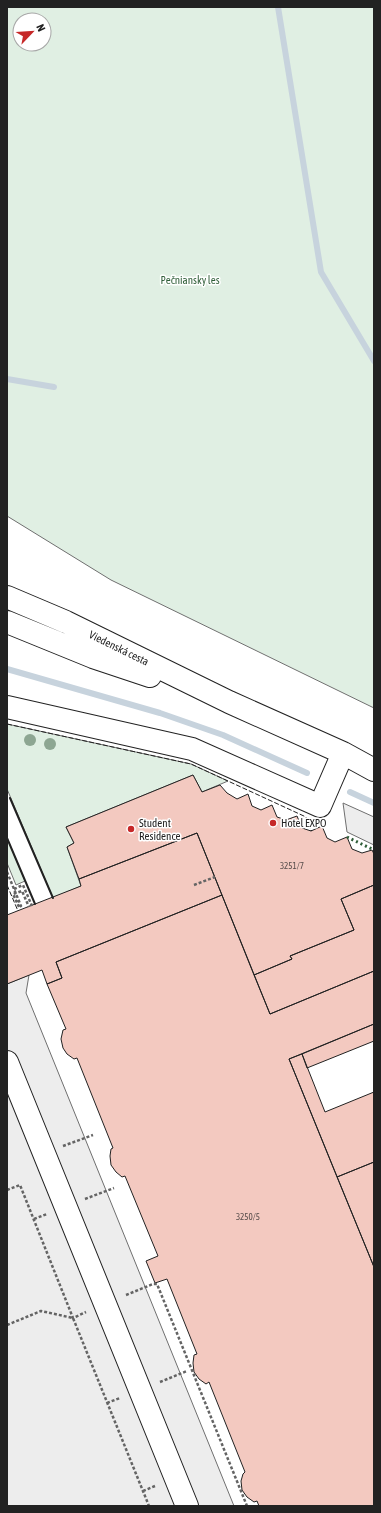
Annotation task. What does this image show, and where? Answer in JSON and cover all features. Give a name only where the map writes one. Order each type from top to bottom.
[{"type":"street","name":"Viedenská cesta","points":[[7,597],[66,622],[229,702],[342,753],[374,770]]},
{"type":"street","name":"Viedenská cesta","points":[[7,622],[92,657],[229,702]]},
{"type":"street","points":[[7,707],[192,749],[320,806],[342,753]]},
{"type":"street","points":[[7,1062],[187,1506]]},
{"type":"path","points":[[7,872],[14,889],[16,895],[21,906],[19,907],[13,894],[17,893],[22,891],[30,907],[23,885],[14,889]]},
{"type":"path","points":[[194,885],[214,877]]},
{"type":"path","points":[[44,1154],[93,1134]]},
{"type":"path","points":[[7,1190],[20,1185],[149,1506]]},
{"type":"path","points":[[157,1284],[247,1506]]},
{"type":"path","points":[[7,1326],[41,1311],[73,1318]]},
{"type":"green space","name":"Pečniansky les","points":[[7,7],[374,7],[374,708],[111,580],[7,516]]},
{"type":"green space","points":[[7,724],[191,764],[228,781],[202,792],[193,775],[66,827],[74,843],[67,847],[81,886],[53,898],[7,789]]},
{"type":"green space","points":[[7,838],[25,881],[16,885],[7,863]]},
{"type":"shaded area","points":[[343,803],[374,817],[374,845],[347,832]]},
{"type":"shaded area","points":[[29,975],[26,993],[234,1506],[7,1506],[7,984]]},
{"type":"building","points":[[193,775],[202,792],[220,785],[227,793],[237,799],[248,794],[252,806],[261,810],[272,805],[277,817],[286,820],[297,816],[302,828],[311,831],[322,826],[327,838],[335,842],[347,837],[352,849],[362,853],[372,850],[374,854],[374,885],[341,899],[354,930],[290,956],[292,959],[254,975],[197,833],[79,879],[67,847],[74,843],[66,827]]},
{"type":"building","points":[[197,833],[222,895],[56,962],[62,978],[47,984],[42,970],[7,984],[7,915],[81,886],[79,879]]},
{"type":"building","points":[[374,885],[374,971],[270,1014],[254,975],[292,959],[290,956],[354,930],[341,899]]},
{"type":"building","points":[[222,895],[270,1014],[374,971],[374,1024],[289,1059],[374,1267],[374,1506],[259,1506],[257,1501],[254,1502],[247,1497],[242,1490],[241,1481],[245,1472],[209,1382],[206,1384],[199,1379],[194,1372],[194,1355],[197,1354],[167,1279],[155,1283],[146,1261],[158,1256],[125,1176],[122,1177],[111,1165],[110,1156],[111,1149],[113,1148],[77,1058],[74,1059],[67,1054],[63,1048],[61,1039],[63,1030],[66,1029],[47,984],[62,978],[56,962]]},
{"type":"building","points":[[374,1024],[374,1041],[307,1068],[302,1054]]},
{"type":"building","points":[[302,1054],[325,1112],[374,1092],[374,1162],[337,1177],[289,1059]]},
{"type":"building","points":[[374,1162],[374,1267],[337,1177]]},
{"type":"waterway","points":[[278,7],[321,272],[374,361]]},
{"type":"waterway","points":[[7,379],[54,387]]},
{"type":"waterway","points":[[7,669],[160,713],[223,735],[307,773]]},
{"type":"waterway","points":[[350,792],[374,803]]},
{"type":"hedge","points":[[347,837],[374,850]]},
{"type":"fence","points":[[7,724],[191,764],[306,817],[311,831],[312,830]]},
{"type":"fence","points":[[7,885],[18,911]]},
{"type":"wall","points":[[10,798],[53,898]]},
{"type":"wall","points":[[7,838],[35,904]]},
{"type":"place","name":"Hotel EXPO","points":[[273,823]]},
{"type":"place","name":"Student Residence","points":[[131,829]]}]
